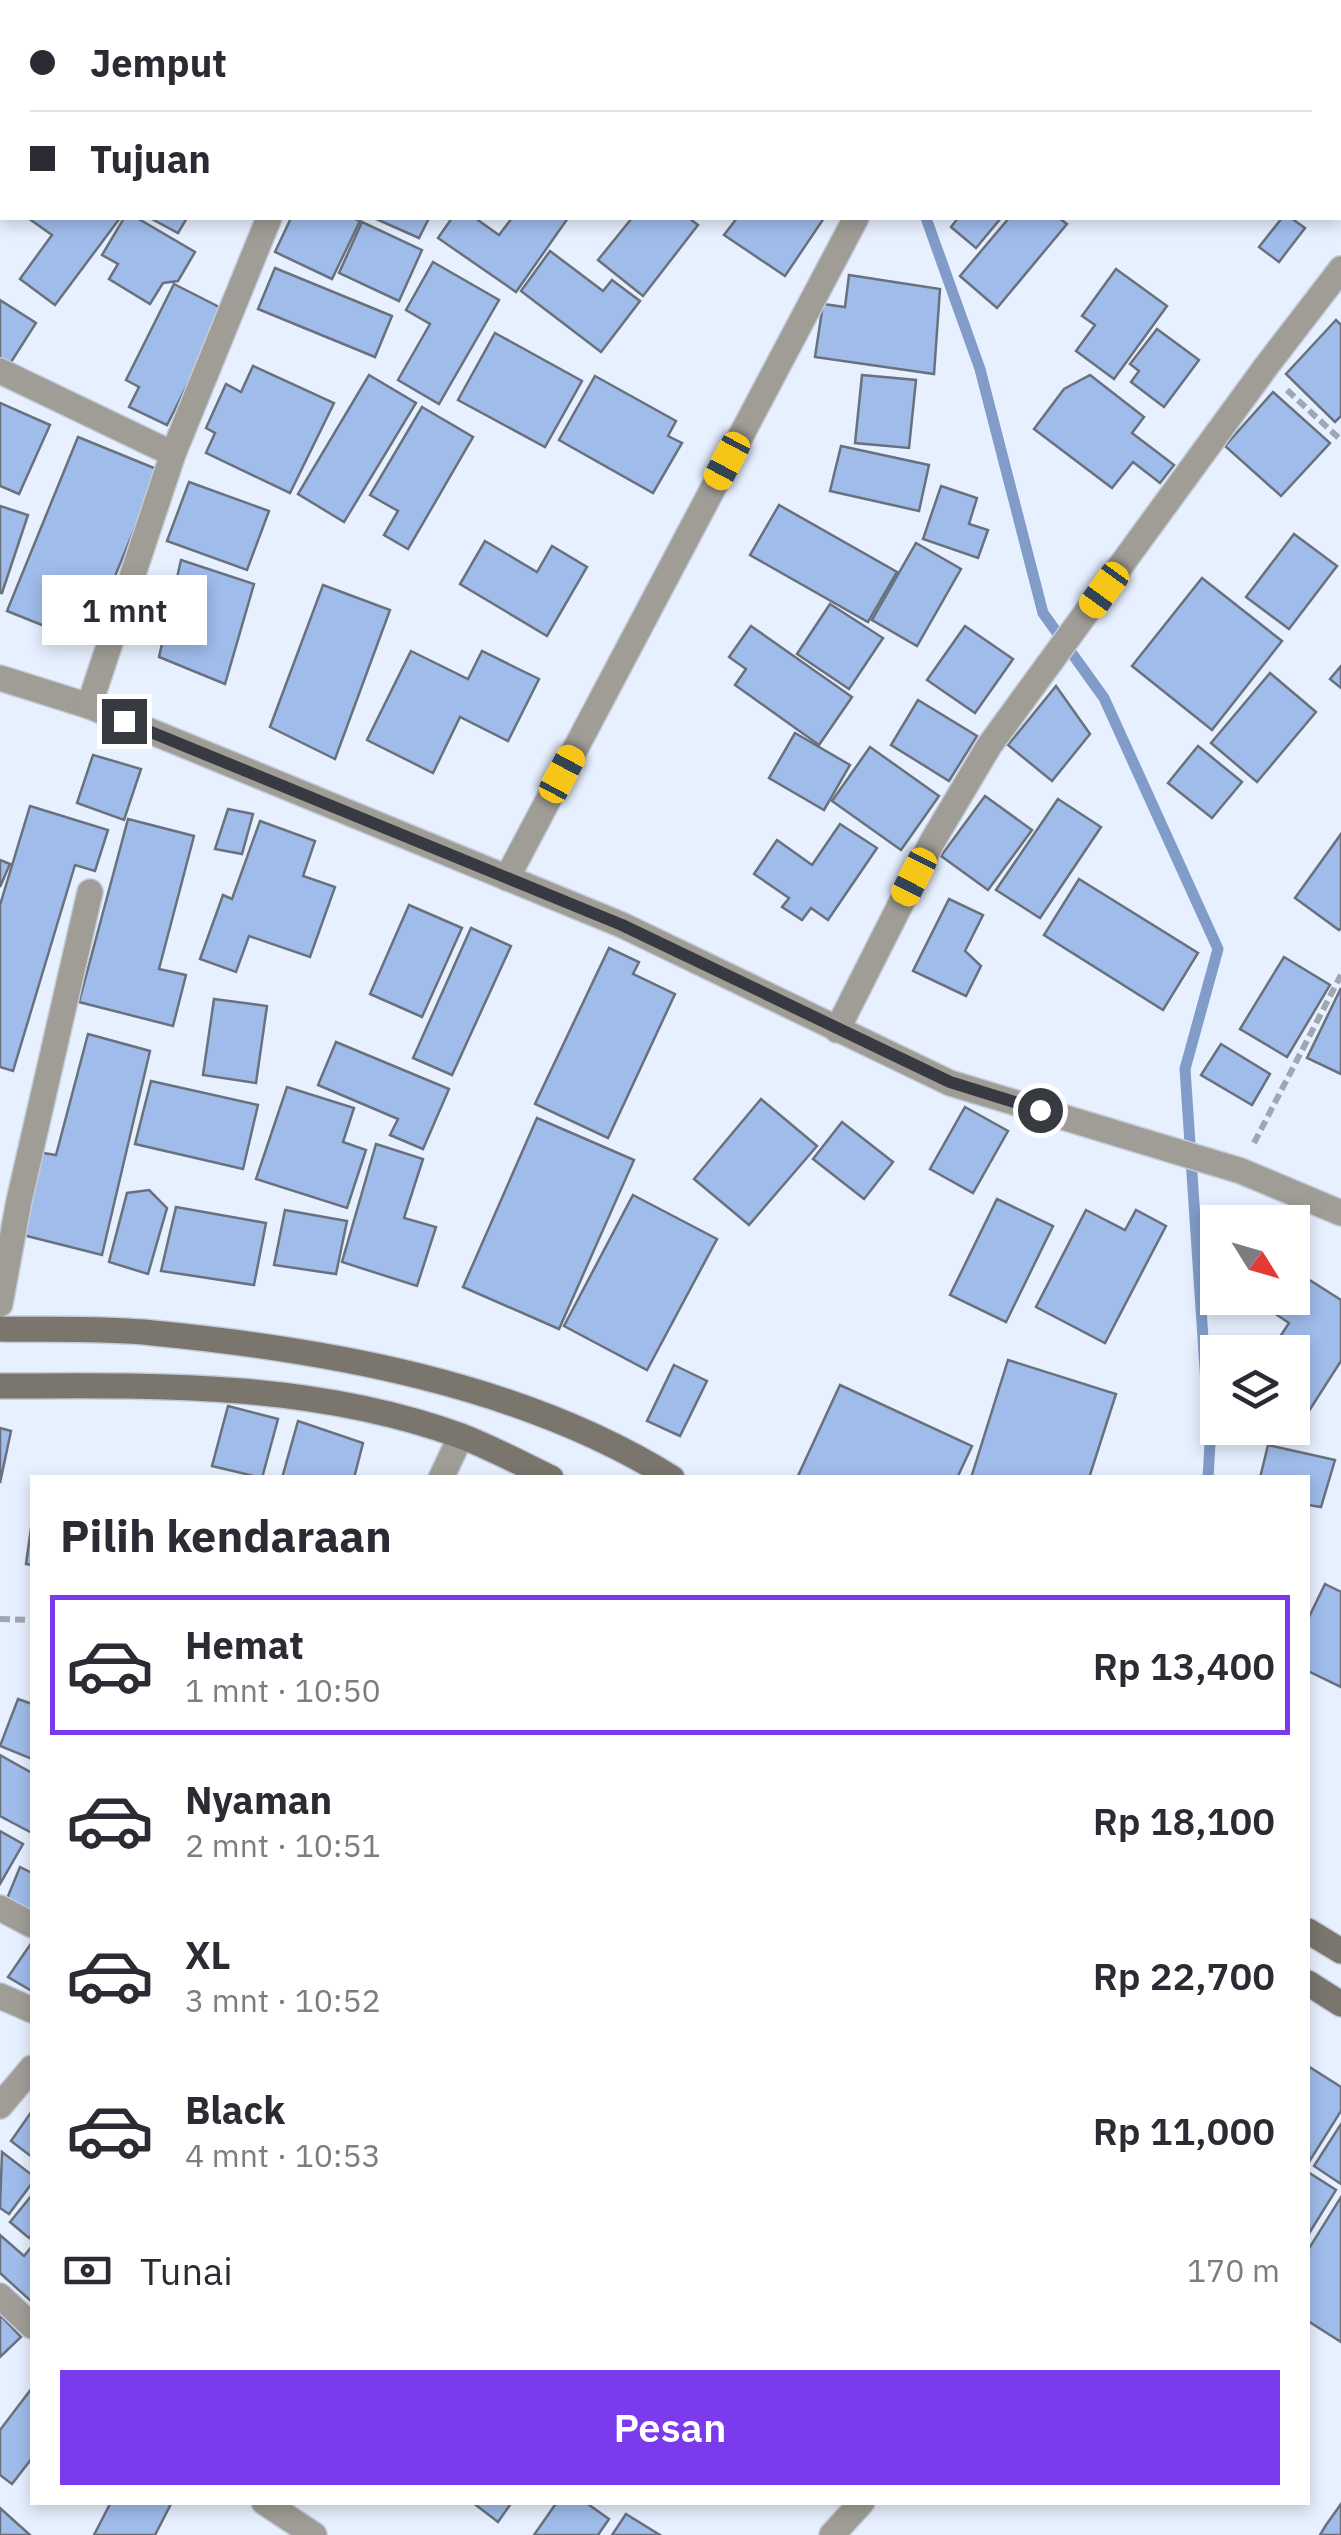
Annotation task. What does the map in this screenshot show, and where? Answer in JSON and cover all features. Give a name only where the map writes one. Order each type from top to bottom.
[{"type":"main road","points":[[0,1329],[150,1332],[287,1349],[366,1364],[467,1389],[562,1423],[634,1454],[667,1475]]},
{"type":"main road","points":[[0,1386],[178,1384],[286,1395],[362,1408],[461,1436],[546,1475]]},
{"type":"main road","points":[[1310,1933],[1341,1951]]},
{"type":"main road","points":[[1310,1984],[1341,2004]]},
{"type":"street","points":[[89,706],[172,454],[268,220]]},
{"type":"street","points":[[507,878],[855,220]]},
{"type":"street","points":[[838,1030],[932,842],[989,746],[1264,368],[1341,269]]},
{"type":"street","points":[[0,371],[172,454]]},
{"type":"street","points":[[0,678],[89,706],[622,925],[950,1082],[1241,1171],[1341,1213]]},
{"type":"street","points":[[0,1304],[19,1201],[90,892]]},
{"type":"street","points":[[442,1475],[461,1436]]},
{"type":"street","points":[[0,1908],[30,1924]]},
{"type":"street","points":[[0,1996],[30,2009]]},
{"type":"street","points":[[0,2106],[30,2070]]},
{"type":"street","points":[[0,2296],[30,2324]]},
{"type":"street","points":[[269,2505],[314,2535]]},
{"type":"street","points":[[832,2535],[859,2505]]},
{"type":"path","points":[[1264,368],[1341,440]]},
{"type":"path","points":[[1241,1171],[1341,975]]},
{"type":"path","points":[[0,1619],[30,1620]]},
{"type":"building","points":[[31,220],[119,220],[55,305],[20,279],[52,235]]},
{"type":"building","points":[[123,220],[140,220],[195,252],[178,281],[163,283],[150,304],[109,279],[118,264],[102,255]]},
{"type":"building","points":[[154,220],[186,220],[178,233]]},
{"type":"building","points":[[290,220],[360,221],[332,279],[275,252]]},
{"type":"building","points":[[378,220],[428,220],[419,238]]},
{"type":"building","points":[[451,220],[478,220],[499,235],[510,220],[567,220],[516,292],[438,238]]},
{"type":"building","points":[[630,220],[692,220],[698,225],[643,296],[598,260]]},
{"type":"building","points":[[735,220],[823,220],[785,276],[724,235]]},
{"type":"building","points":[[956,220],[999,220],[976,248],[951,227]]},
{"type":"building","points":[[1007,220],[1062,220],[1067,224],[997,308],[960,276]]},
{"type":"building","points":[[1280,220],[1294,220],[1305,228],[1279,262],[1259,247]]},
{"type":"building","points":[[362,222],[422,250],[399,301],[339,273]]},
{"type":"building","points":[[550,251],[603,291],[612,280],[640,301],[601,352],[521,291]]},
{"type":"building","points":[[433,262],[499,300],[439,404],[398,380],[430,324],[406,310]]},
{"type":"building","points":[[275,268],[392,316],[375,357],[258,309]]},
{"type":"building","points":[[1116,269],[1167,306],[1114,379],[1076,351],[1095,325],[1082,316]]},
{"type":"building","points":[[849,275],[940,289],[934,374],[815,357],[823,304],[845,307]]},
{"type":"building","points":[[174,284],[225,310],[167,425],[129,407],[139,387],[126,380]]},
{"type":"building","points":[[0,300],[36,323],[6,370],[0,366]]},
{"type":"building","points":[[1336,320],[1341,325],[1341,416],[1335,422],[1286,374]]},
{"type":"building","points":[[1157,329],[1199,360],[1164,407],[1131,382],[1139,371],[1130,364]]},
{"type":"building","points":[[495,333],[582,381],[545,447],[458,400]]},
{"type":"building","points":[[253,366],[334,403],[290,493],[206,453],[215,433],[206,428],[226,384],[241,392]]},
{"type":"building","points":[[369,375],[416,403],[344,522],[298,494]]},
{"type":"building","points":[[862,375],[916,380],[909,448],[855,443]]},
{"type":"building","points":[[1090,375],[1144,417],[1132,433],[1174,465],[1160,483],[1133,462],[1112,488],[1034,429],[1064,389]]},
{"type":"building","points":[[595,376],[676,421],[668,436],[682,443],[653,493],[559,440]]},
{"type":"building","points":[[1273,392],[1330,443],[1281,496],[1225,446]]},
{"type":"building","points":[[0,403],[50,425],[19,494],[0,486]]},
{"type":"building","points":[[422,407],[473,437],[408,549],[384,535],[398,511],[370,495]]},
{"type":"building","points":[[78,437],[159,470],[115,576],[91,589],[72,637],[7,611]]},
{"type":"building","points":[[841,446],[929,465],[919,511],[830,491]]},
{"type":"building","points":[[189,482],[269,511],[247,570],[167,541]]},
{"type":"building","points":[[941,486],[977,498],[969,524],[988,530],[978,558],[923,539]]},
{"type":"building","points":[[779,505],[897,572],[868,622],[750,555]]},
{"type":"building","points":[[0,506],[28,515],[2,593],[0,593]]},
{"type":"building","points":[[1294,534],[1337,566],[1289,629],[1246,597]]},
{"type":"building","points":[[485,541],[537,572],[552,546],[587,567],[547,636],[460,584]]},
{"type":"building","points":[[916,543],[961,569],[917,646],[872,620]]},
{"type":"building","points":[[181,560],[254,584],[225,684],[159,657]]},
{"type":"building","points":[[1202,578],[1282,641],[1212,730],[1132,666]]},
{"type":"building","points":[[323,585],[390,610],[335,759],[270,727]]},
{"type":"building","points":[[830,604],[883,638],[849,689],[797,654]]},
{"type":"building","points":[[751,626],[852,697],[819,745],[735,685],[746,669],[729,657]]},
{"type":"building","points":[[965,626],[1013,659],[975,713],[927,680]]},
{"type":"building","points":[[411,651],[468,679],[482,651],[539,679],[508,741],[460,717],[433,773],[367,740]]},
{"type":"building","points":[[1341,666],[1341,688],[1330,679]]},
{"type":"building","points":[[1270,673],[1316,712],[1257,782],[1211,743]]},
{"type":"building","points":[[1056,686],[1090,734],[1052,781],[1008,745]]},
{"type":"building","points":[[918,700],[977,736],[949,781],[891,745]]},
{"type":"building","points":[[795,733],[850,765],[824,810],[769,778]]},
{"type":"building","points":[[1198,746],[1242,782],[1212,818],[1168,783]]},
{"type":"building","points":[[870,747],[939,796],[901,850],[832,801]]},
{"type":"building","points":[[93,755],[141,769],[124,820],[77,803]]},
{"type":"building","points":[[985,796],[1032,830],[988,890],[941,856]]},
{"type":"building","points":[[1058,799],[1101,827],[1040,918],[996,890]]},
{"type":"building","points":[[30,806],[108,830],[95,871],[75,865],[13,1071],[0,1067],[0,905]]},
{"type":"building","points":[[228,809],[253,814],[242,854],[215,849]]},
{"type":"building","points":[[128,819],[194,836],[159,969],[186,975],[173,1026],[79,1002]]},
{"type":"building","points":[[260,821],[315,841],[303,876],[335,887],[310,957],[249,936],[236,972],[200,959],[223,895],[232,899]]},
{"type":"building","points":[[840,824],[877,848],[828,920],[811,908],[802,920],[782,907],[789,898],[754,874],[777,840],[812,865]]},
{"type":"building","points":[[1341,834],[1341,928],[1339,930],[1295,898]]},
{"type":"building","points":[[0,860],[10,864],[0,887]]},
{"type":"building","points":[[1079,879],[1198,953],[1163,1010],[1044,935]]},
{"type":"building","points":[[949,899],[983,915],[965,951],[981,966],[966,996],[913,971]]},
{"type":"building","points":[[409,905],[462,928],[422,1017],[370,994]]},
{"type":"building","points":[[471,928],[511,946],[452,1075],[413,1058]]},
{"type":"building","points":[[609,948],[639,962],[633,974],[675,994],[608,1138],[535,1104]]},
{"type":"building","points":[[1284,957],[1330,985],[1287,1057],[1240,1029]]},
{"type":"building","points":[[1341,988],[1341,1074],[1307,1058]]},
{"type":"building","points":[[214,999],[267,1006],[256,1083],[203,1075]]},
{"type":"building","points":[[88,1034],[150,1051],[102,1255],[19,1234],[37,1152],[56,1155]]},
{"type":"building","points":[[336,1042],[449,1089],[423,1149],[390,1135],[398,1119],[318,1085]]},
{"type":"building","points":[[1221,1044],[1270,1074],[1252,1105],[1201,1075]]},
{"type":"building","points":[[151,1081],[258,1105],[243,1169],[135,1144]]},
{"type":"building","points":[[287,1087],[354,1108],[343,1142],[366,1150],[347,1208],[256,1179]]},
{"type":"building","points":[[761,1099],[817,1146],[749,1225],[694,1179]]},
{"type":"building","points":[[965,1107],[1008,1131],[973,1193],[930,1169]]},
{"type":"building","points":[[537,1118],[634,1160],[559,1329],[463,1287]]},
{"type":"building","points":[[842,1122],[893,1162],[864,1199],[813,1159]]},
{"type":"building","points":[[376,1144],[423,1159],[404,1218],[436,1227],[417,1286],[342,1262]]},
{"type":"building","points":[[149,1190],[167,1208],[148,1274],[109,1262],[127,1193]]},
{"type":"building","points":[[633,1195],[717,1239],[647,1370],[564,1326]]},
{"type":"building","points":[[997,1199],[1053,1226],[1006,1322],[950,1295]]},
{"type":"building","points":[[176,1207],[266,1223],[254,1285],[161,1271]]},
{"type":"building","points":[[285,1210],[347,1221],[336,1274],[274,1265]]},
{"type":"building","points":[[1086,1210],[1125,1230],[1136,1210],[1166,1226],[1105,1343],[1036,1307]]},
{"type":"building","points":[[1310,1280],[1341,1300],[1341,1361],[1310,1409],[1310,1335],[1281,1335],[1289,1323],[1277,1315],[1310,1315]]},
{"type":"building","points":[[1008,1360],[1116,1394],[1090,1475],[972,1475]]},
{"type":"building","points":[[674,1365],[707,1381],[680,1436],[647,1421]]},
{"type":"building","points":[[840,1385],[972,1446],[958,1475],[798,1475]]},
{"type":"building","points":[[228,1406],[278,1419],[263,1475],[212,1466]]},
{"type":"building","points":[[298,1421],[363,1443],[355,1475],[283,1475]]},
{"type":"building","points":[[0,1428],[11,1431],[0,1483]]},
{"type":"building","points":[[1268,1445],[1335,1460],[1321,1507],[1310,1505],[1310,1475],[1261,1475]]},
{"type":"building","points":[[1325,1584],[1341,1592],[1341,1687],[1310,1672],[1310,1615]]},
{"type":"building","points":[[18,1699],[30,1703],[30,1758],[0,1746]]},
{"type":"building","points":[[0,1755],[30,1772],[30,1832],[0,1816]]},
{"type":"building","points":[[0,1831],[23,1844],[0,1884]]},
{"type":"building","points":[[20,1867],[30,1872],[30,1911],[6,1901]]},
{"type":"building","points":[[30,1945],[30,1990],[8,1977]]},
{"type":"building","points":[[1310,2067],[1341,2087],[1341,2111],[1310,2160]]},
{"type":"building","points":[[30,2114],[30,2155],[11,2141]]},
{"type":"building","points":[[1341,2124],[1341,2184],[1314,2166]]},
{"type":"building","points":[[2,2152],[30,2173],[30,2186],[9,2214],[0,2208]]},
{"type":"building","points":[[1310,2173],[1336,2190],[1310,2232]]},
{"type":"building","points":[[30,2197],[29,2238],[10,2222]]},
{"type":"building","points":[[1341,2197],[1341,2342],[1310,2322],[1310,2247]]},
{"type":"building","points":[[0,2235],[24,2256],[30,2248],[30,2300],[0,2273]]},
{"type":"building","points":[[0,2315],[21,2337],[0,2357]]},
{"type":"building","points":[[30,2391],[30,2461],[12,2484],[0,2475],[0,2430]]},
{"type":"building","points":[[1341,2504],[1341,2535],[1320,2535],[1326,2525]]},
{"type":"building","points":[[109,2505],[170,2505],[155,2535],[94,2535]]},
{"type":"building","points":[[476,2505],[510,2505],[498,2522]]},
{"type":"building","points":[[555,2505],[589,2505],[609,2519],[598,2535],[534,2535]]},
{"type":"building","points":[[0,2508],[30,2535],[0,2535]]},
{"type":"building","points":[[626,2514],[660,2535],[612,2535]]},
{"type":"waterway","points":[[927,220],[980,369],[1043,613],[1104,698],[1218,949],[1185,1069],[1210,1443],[1208,1475]]},
{"type":"route","points":[[124,721],[622,925],[950,1082],[1040,1110]]}]
